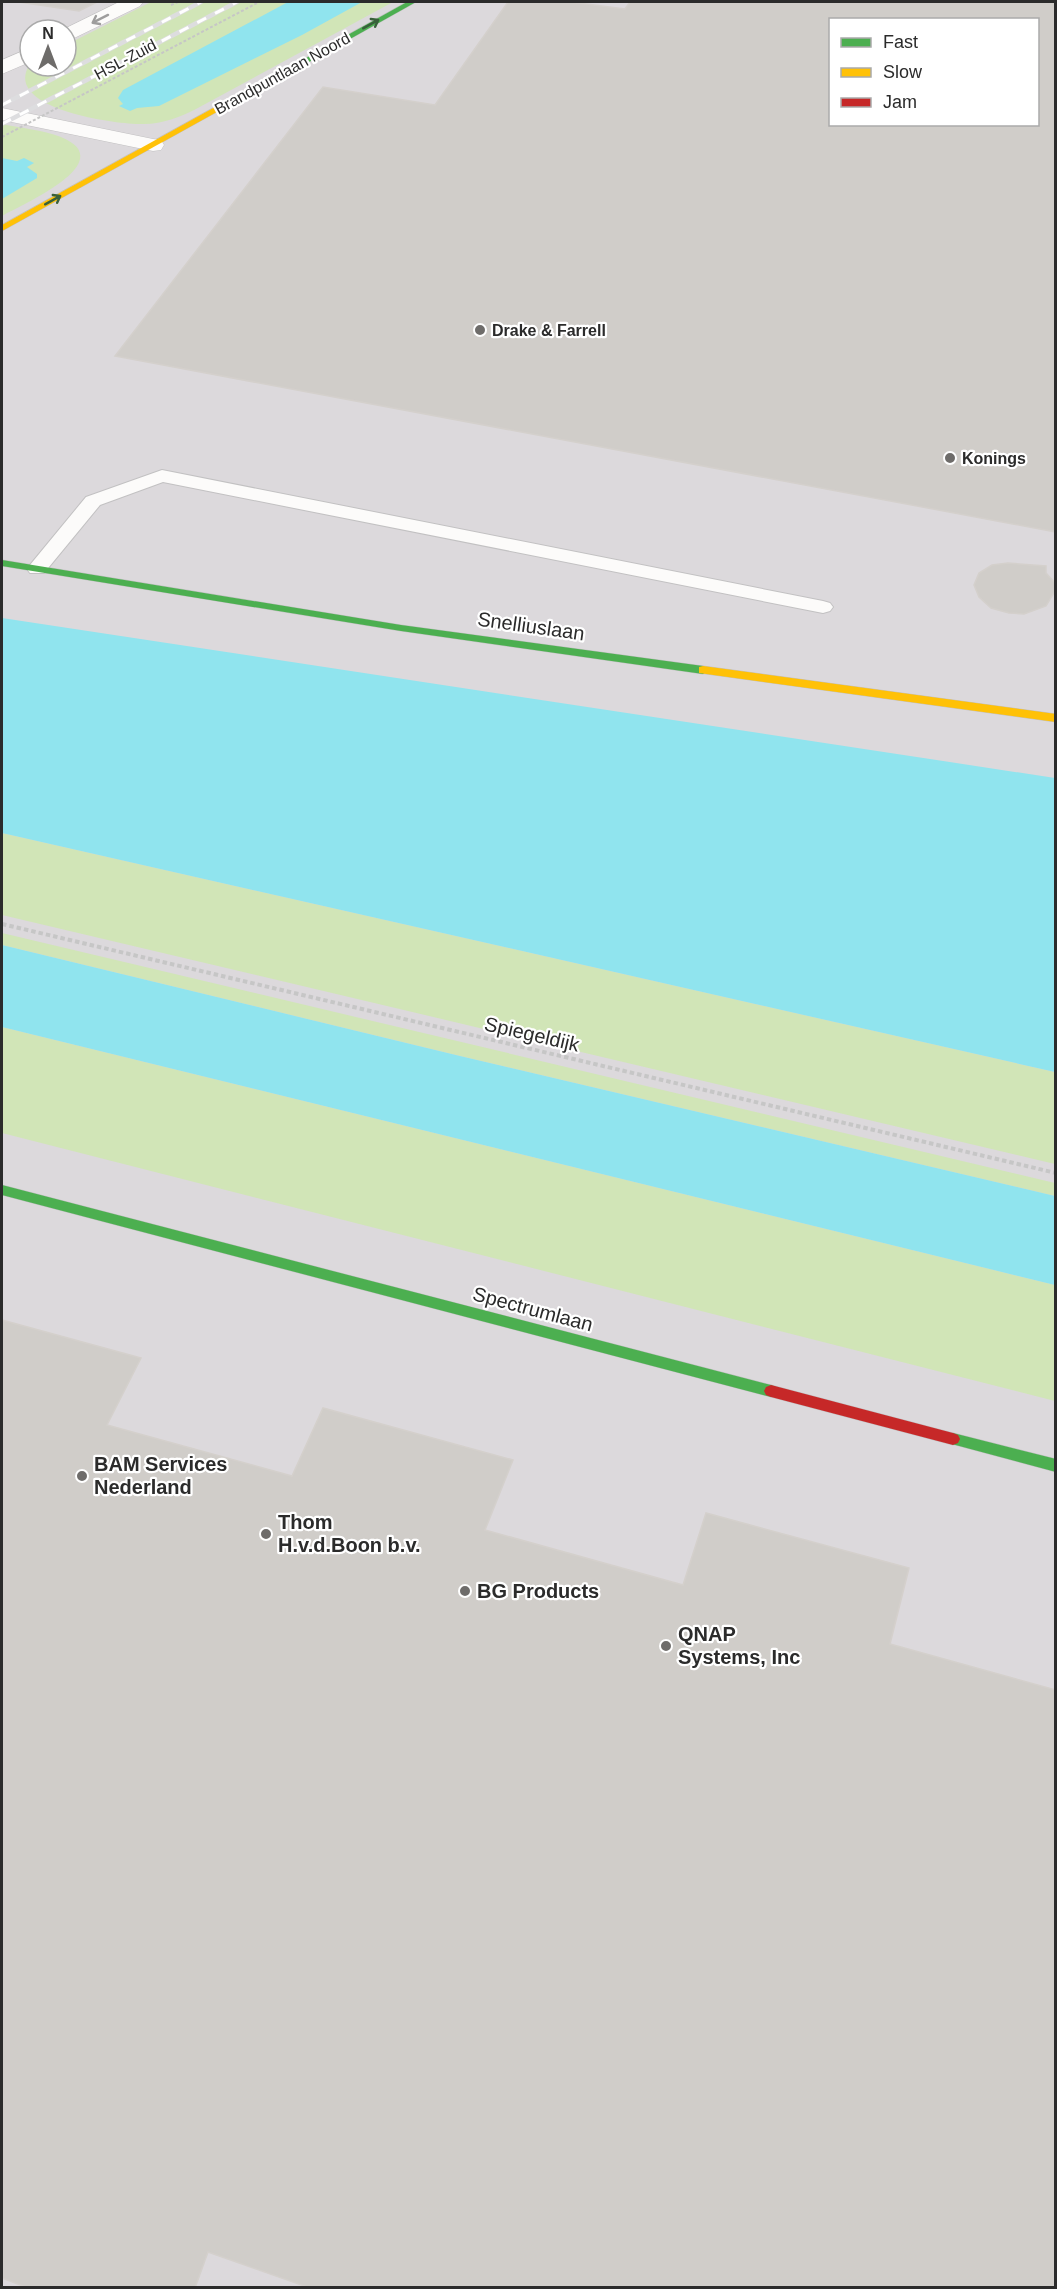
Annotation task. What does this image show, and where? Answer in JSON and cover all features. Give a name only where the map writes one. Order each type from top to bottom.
[{"type":"street","points":[[78,30],[133,2]]},
{"type":"street","name":"Brandpuntlaan Noord","points":[[2,228],[412,2]]},
{"type":"street","points":[[2,68],[18,60]]},
{"type":"street","points":[[2,114],[153,145]]},
{"type":"street","name":"Snelliuslaan","points":[[2,563],[401,628],[1056,718]]},
{"type":"street","name":"Spectrumlaan","points":[[2,1190],[1056,1466]]},
{"type":"lane","points":[[37,569],[93,501],[162,476],[823,607]]},
{"type":"path","name":"HSL-Zuid","points":[[2,137],[260,2]]},
{"type":"path","name":"Spiegeldijk","points":[[2,924],[1056,1173]]},
{"type":"shaded area","points":[[2,2],[1055,2],[1055,2287],[2,2287]]},
{"type":"green space","points":[[151,2],[393,2],[196,109],[178,117],[151,124],[130,124],[66,111],[46,103],[32,92],[26,78],[78,78],[78,39]]},
{"type":"green space","points":[[2,124],[61,137],[77,147],[80,158],[74,170],[62,182],[2,216]]},
{"type":"green space","points":[[2,833],[1055,1072],[1055,1164],[2,915]]},
{"type":"green space","points":[[2,933],[1055,1183],[1055,1196],[2,945]]},
{"type":"green space","points":[[2,1027],[1055,1285],[1055,1401],[2,1133]]},
{"type":"water","points":[[288,2],[362,2],[302,35],[159,106],[130,111],[119,106],[123,104],[118,98],[123,90]]},
{"type":"water","points":[[2,158],[17,161],[24,158],[34,163],[27,167],[37,174],[37,178],[2,199]]},
{"type":"water","points":[[2,618],[1055,778],[1055,1072],[2,833]]},
{"type":"water","points":[[2,945],[1055,1196],[1055,1285],[2,1027]]},
{"type":"building","points":[[19,2],[97,2],[79,11]]},
{"type":"building","points":[[508,2],[571,2],[625,9],[630,2],[1056,2],[1056,532],[115,356],[323,87],[435,105]]},
{"type":"building","points":[[1008,563],[1046,566],[1046,573],[1056,584],[1055,591],[1046,606],[1024,614],[1009,613],[991,608],[979,597],[974,585],[979,573],[992,565]]},
{"type":"building","points":[[2,1320],[141,1358],[107,1425],[292,1476],[323,1408],[513,1460],[485,1530],[683,1585],[706,1513],[909,1568],[890,1644],[1056,1690],[1056,2288],[310,2288],[208,2252],[195,2288],[28,2288],[2,2278]]},
{"type":"railway","points":[[2,105],[201,2]]},
{"type":"railway","points":[[2,124],[237,2]]},
{"type":"traffic: fast","points":[[256,88],[412,2]]},
{"type":"traffic: fast","points":[[2,563],[401,628],[703,670]]},
{"type":"traffic: fast","points":[[2,1190],[771,1391]]},
{"type":"traffic: fast","points":[[953,1439],[1056,1466]]},
{"type":"traffic: slow","points":[[2,228],[256,88]]},
{"type":"traffic: slow","points":[[703,670],[1056,718]]},
{"type":"traffic: jam","points":[[771,1391],[953,1439]]},
{"type":"place","name":"Drake & Farrell","points":[[480,330]]},
{"type":"place","name":"Konings","points":[[950,458]]},
{"type":"place","name":"BAM Services Nederland","points":[[82,1476]]},
{"type":"place","name":"Thom H.v.d.Boon b.v.","points":[[266,1534]]},
{"type":"place","name":"BG Products","points":[[465,1591]]},
{"type":"place","name":"QNAP Systems, Inc","points":[[666,1646]]}]
